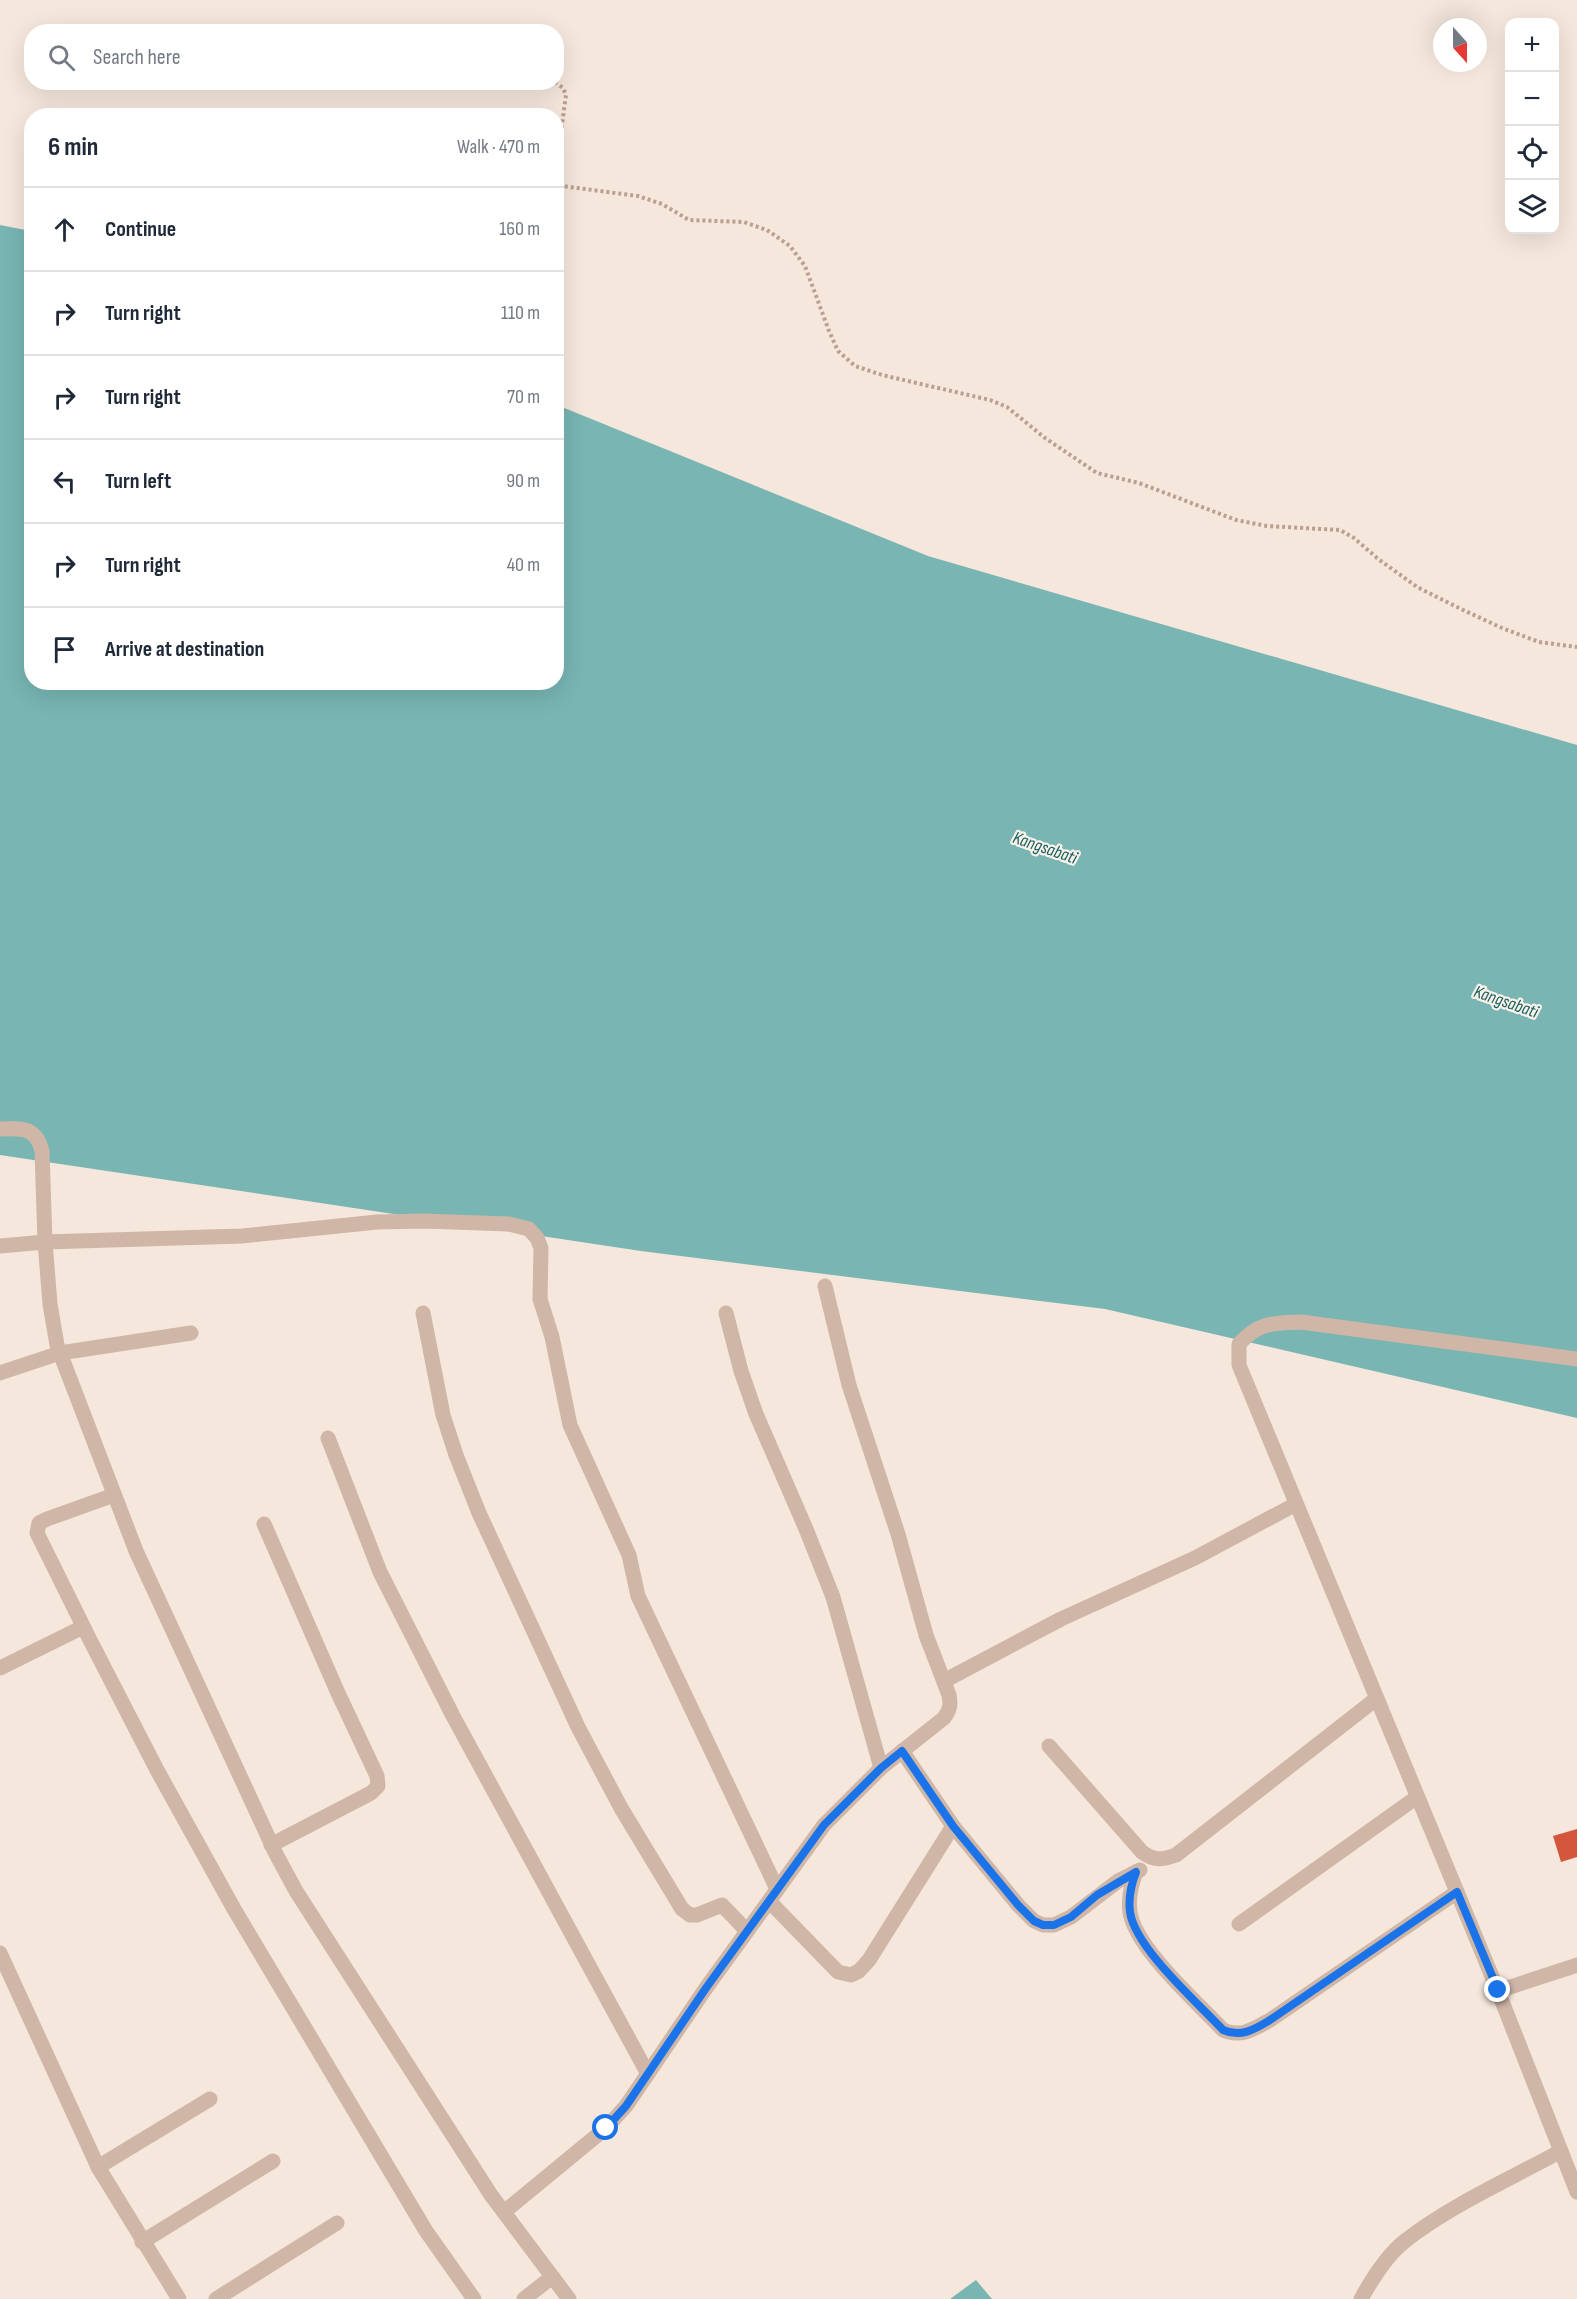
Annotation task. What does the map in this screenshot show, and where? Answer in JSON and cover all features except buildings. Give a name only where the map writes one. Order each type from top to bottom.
[{"type":"street","points":[[0,1129],[20,1129],[32,1132],[38,1138],[42,1151],[50,1304],[60,1353],[136,1551],[272,1845],[296,1891],[504,2212],[569,2299]]},
{"type":"street","points":[[0,1246],[45,1242],[242,1236],[377,1222],[509,1224],[529,1229],[537,1238],[541,1248],[540,1299],[552,1338],[570,1425],[629,1555],[638,1596],[773,1895],[837,1972],[851,1975],[859,1971],[868,1960],[953,1826]]},
{"type":"street","points":[[504,2212],[606,2128],[626,2106],[747,1931],[824,1825],[881,1768],[949,1712],[950,1695],[926,1635],[898,1534],[856,1407],[825,1286]]},
{"type":"street","points":[[423,1313],[443,1414],[456,1455],[479,1512],[578,1727],[621,1808],[682,1909],[690,1915],[697,1915],[722,1905],[747,1931]]},
{"type":"street","points":[[726,1313],[741,1371],[756,1414],[833,1598],[881,1768]]},
{"type":"street","points":[[1577,1359],[1301,1322],[1268,1323],[1249,1332],[1239,1344],[1239,1365],[1498,1990],[1577,2192]]},
{"type":"street","points":[[0,1373],[60,1353],[190,1333]]},
{"type":"street","points":[[328,1438],[380,1572],[442,1695],[648,2074]]},
{"type":"street","points":[[114,1495],[47,1518],[36,1528],[83,1627],[157,1770],[234,1909],[426,2231],[474,2299]]},
{"type":"street","points":[[944,1681],[1061,1619],[1195,1558],[1296,1504]]},
{"type":"street","points":[[264,1524],[377,1776],[378,1786],[371,1793],[272,1845]]},
{"type":"street","points":[[0,1668],[83,1627]]},
{"type":"street","points":[[902,1751],[953,1826],[1018,1905],[1034,1921],[1043,1925],[1054,1925],[1071,1917],[1111,1886],[1136,1872],[1176,1855],[1376,1699]]},
{"type":"street","points":[[1049,1746],[1142,1852],[1152,1859],[1164,1859]]},
{"type":"street","points":[[1239,1924],[1417,1797]]},
{"type":"street","points":[[1136,1872],[1130,1890],[1130,1914],[1138,1935],[1152,1954],[1223,2030],[1242,2034],[1270,2020],[1457,1892]]},
{"type":"street","points":[[0,1953],[98,2167],[179,2299]]},
{"type":"street","points":[[1498,1990],[1577,1965]]},
{"type":"street","points":[[98,2167],[210,2099]]},
{"type":"street","points":[[1361,2299],[1373,2278],[1404,2242],[1443,2215],[1561,2151]]},
{"type":"street","points":[[142,2242],[273,2161]]},
{"type":"street","points":[[216,2299],[337,2223]]},
{"type":"street","points":[[524,2299],[552,2277]]},
{"type":"path","points":[[564,90],[566,95],[564,110]]},
{"type":"path","points":[[564,186],[638,196],[662,204],[689,220],[744,222],[767,230],[790,246],[805,266],[838,351],[855,366],[882,375],[990,400],[1007,407],[1045,438],[1097,473],[1139,483],[1236,520],[1267,526],[1340,530],[1354,538],[1417,587],[1461,609],[1539,642],[1577,648]]},
{"type":"water","name":"Kangsabati","points":[[0,225],[24,230],[24,690],[564,690],[564,408],[928,556],[1577,745],[1577,1418],[1105,1309],[641,1251],[0,1155]]},
{"type":"water","points":[[976,2280],[992,2299],[950,2299]]},
{"type":"route","points":[[606,2128],[626,2106],[706,1988],[824,1825],[850,1797],[902,1751],[953,1826],[1034,1921],[1043,1925],[1054,1925],[1071,1917],[1097,1895],[1136,1872],[1130,1890],[1130,1914],[1138,1935],[1152,1954],[1223,2030],[1242,2034],[1255,2029],[1457,1892],[1498,1990]]}]
